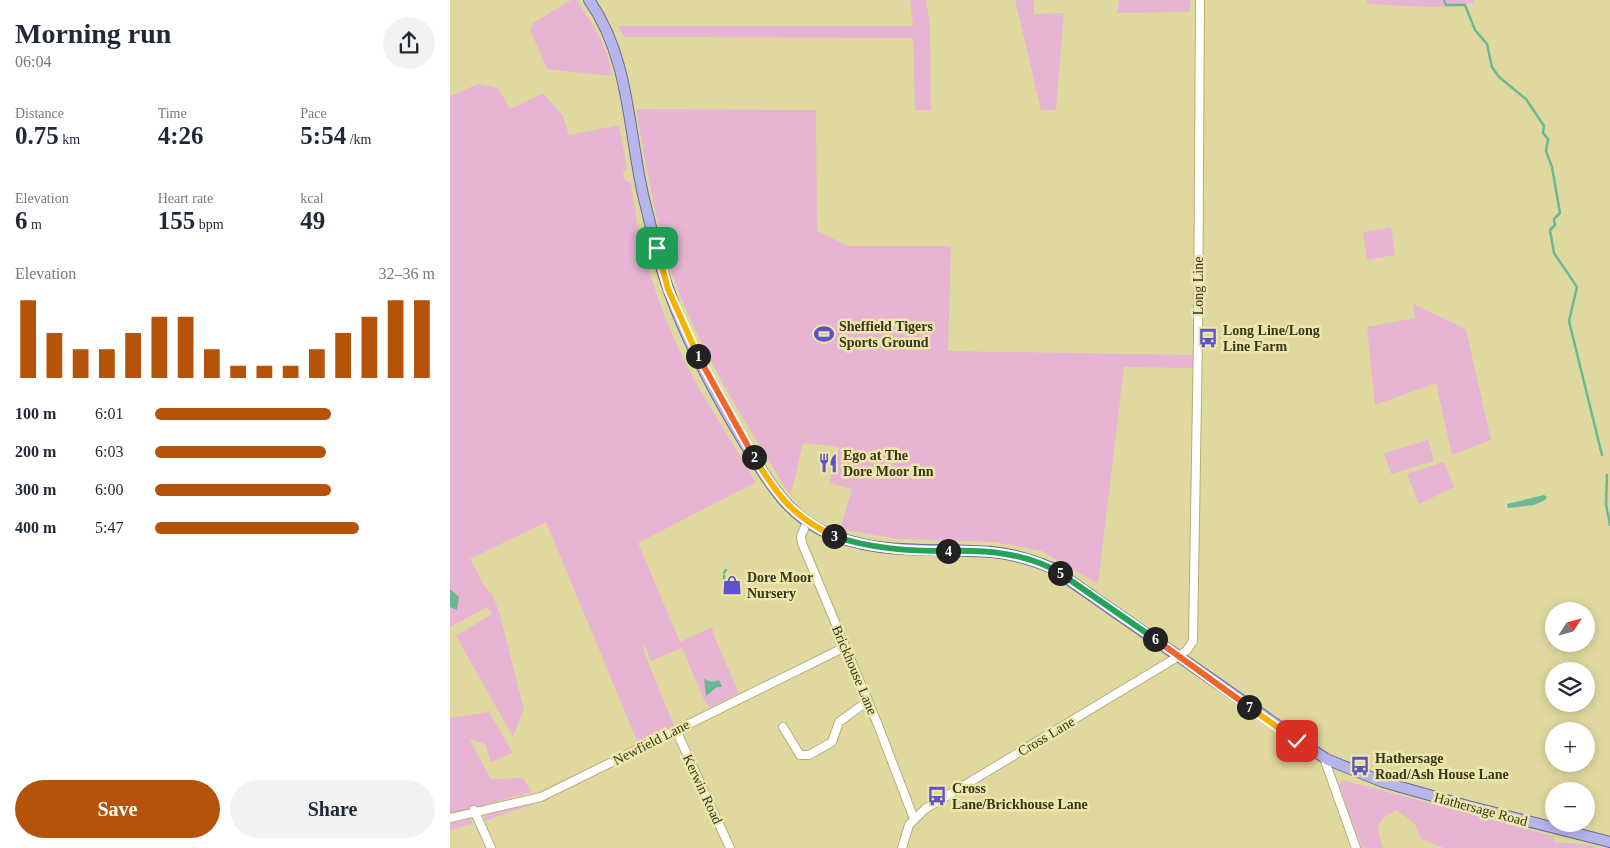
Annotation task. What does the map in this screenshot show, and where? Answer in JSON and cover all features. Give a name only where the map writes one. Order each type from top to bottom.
[{"type":"main road","name":"Hathersage Road","points":[[589,0],[604,23],[618,55],[644,196],[662,271],[675,307],[706,373],[755,459],[778,495],[807,522],[835,537],[867,545],[902,550],[994,552],[1037,562],[1070,579],[1324,758],[1383,782],[1610,842]]},
{"type":"street","name":"Long Line","points":[[1179,656],[1191,646],[1194,629],[1200,0]]},
{"type":"street","name":"Brickhouse Lane","points":[[807,522],[801,536],[802,543],[914,819]]},
{"type":"street","name":"Newfield Lane","points":[[450,818],[474,810],[541,797],[845,647]]},
{"type":"street","name":"Cross Lane","points":[[914,819],[925,809],[1179,656]]},
{"type":"street","points":[[783,727],[800,755],[810,755],[832,742],[839,722],[868,702]]},
{"type":"street","name":"Kerwin Road","points":[[676,730],[730,848]]},
{"type":"street","points":[[1324,758],[1356,848]]},
{"type":"street","points":[[474,810],[491,848]]},
{"type":"street","points":[[902,848],[908,827],[914,819]]},
{"type":"shaded area","points":[[571,0],[577,0],[599,36],[607,55],[612,76],[547,69],[530,30],[533,23]]},
{"type":"shaded area","points":[[910,0],[926,0],[930,26],[931,110],[915,110],[913,38],[624,37],[618,26],[913,26]]},
{"type":"shaded area","points":[[1015,0],[1034,0],[1034,14],[1064,13],[1056,110],[1041,110]]},
{"type":"shaded area","points":[[1119,0],[1190,0],[1190,12],[1117,13]]},
{"type":"shaded area","points":[[1367,0],[1473,0],[1475,2],[1463,5],[1422,7],[1367,4]]},
{"type":"shaded area","points":[[478,84],[498,88],[510,109],[543,93],[563,116],[569,135],[619,125],[627,168],[623,173],[625,180],[631,183],[646,260],[662,310],[695,381],[756,482],[638,543],[680,642],[712,627],[714,636],[739,693],[710,708],[705,702],[682,648],[651,661],[644,644],[644,652],[674,726],[637,741],[546,522],[470,559],[484,585],[493,596],[499,612],[524,709],[513,737],[456,636],[492,614],[487,607],[450,627],[450,96]]},
{"type":"shaded area","name":"Sheffield Tigers Sports Ground","points":[[636,109],[816,110],[817,231],[848,246],[951,246],[948,351],[1193,355],[1193,368],[1124,367],[1098,584],[1042,551],[994,542],[899,539],[840,529],[852,489],[829,483],[839,447],[803,443],[792,490],[789,494],[725,388],[684,305],[661,235]]},
{"type":"shaded area","points":[[1391,227],[1395,255],[1367,260],[1363,232]]},
{"type":"shaded area","points":[[1413,304],[1466,329],[1491,440],[1452,455],[1436,383],[1375,405],[1367,327],[1415,318]]},
{"type":"shaded area","points":[[1428,440],[1434,461],[1391,474],[1384,453]]},
{"type":"shaded area","points":[[1444,462],[1454,487],[1419,504],[1407,474]]},
{"type":"shaded area","points":[[1544,495],[1547,497],[1545,500],[1534,505],[1508,508],[1507,504]]},
{"type":"shaded area","points":[[450,589],[459,597],[457,610],[450,607]]},
{"type":"shaded area","points":[[704,679],[712,682],[719,680],[722,687],[717,687],[706,696]]},
{"type":"shaded area","points":[[489,712],[513,753],[491,762],[485,744],[469,739],[491,779],[523,778],[532,792],[450,814],[450,718]]},
{"type":"shaded area","points":[[1342,780],[1552,836],[1556,843],[1583,844],[1598,848],[1444,848],[1421,839],[1415,824],[1397,810],[1381,820],[1379,824],[1379,834],[1383,848],[1362,848],[1339,786]]},
{"type":"shaded area","points":[[537,803],[485,821],[484,817],[489,813]]},
{"type":"shaded area","points":[[465,817],[471,819],[473,825],[469,824],[450,831],[450,822]]},
{"type":"waterway","points":[[1444,0],[1446,5],[1465,5],[1475,30],[1487,44],[1492,67],[1499,77],[1526,99],[1544,126],[1543,133],[1548,139],[1546,151],[1552,167],[1560,213],[1554,219],[1555,225],[1550,230],[1554,253],[1577,287],[1569,321],[1602,455]]},
{"type":"waterway","points":[[1607,475],[1606,504],[1610,525]]},
{"type":"waterway","points":[[724,576],[724,586],[727,594]]},
{"type":"place","name":"Sheffield Tigers Sports Ground","points":[[824,334]]},
{"type":"place","name":"Long Line/Long Line Farm","points":[[1208,338]]},
{"type":"place","name":"Ego at The Dore Moor Inn","points":[[828,463]]},
{"type":"place","name":"Dore Moor Nursery","points":[[732,585]]},
{"type":"place","name":"Hathersage Road/Ash House Lane","points":[[1360,766]]},
{"type":"place","name":"Cross Lane/Brickhouse Lane","points":[[937,796]]},
{"type":"route","points":[[657,248],[668,289],[682,323],[735,427],[774,491],[787,506],[807,522],[835,537],[867,545],[902,550],[994,552],[1037,562],[1052,568],[1297,741]]}]
